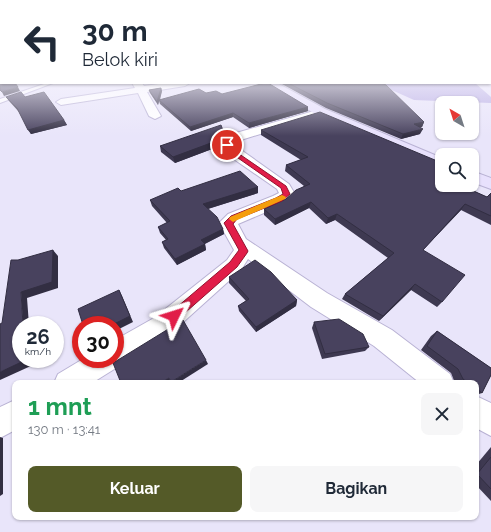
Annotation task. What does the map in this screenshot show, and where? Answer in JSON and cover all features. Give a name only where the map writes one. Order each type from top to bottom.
[{"type":"main road","points":[[276,87],[322,112],[435,161]]},
{"type":"main road","points":[[479,179],[491,184]]},
{"type":"street","points":[[61,102],[135,87]]},
{"type":"street","points":[[139,87],[155,116]]},
{"type":"street","points":[[124,349],[162,326],[234,265],[244,251],[228,223],[234,218],[279,200],[287,194],[284,187],[230,150],[227,145],[232,140],[240,136],[322,112]]},
{"type":"street","points":[[241,244],[319,300],[383,338],[437,380]]},
{"type":"street","points":[[72,380],[93,368]]},
{"type":"street","points":[[479,412],[491,421]]},
{"type":"street","points":[[0,423],[12,416]]},
{"type":"lane","points":[[0,101],[40,87]]},
{"type":"shaded area","points":[[385,87],[479,87],[491,97],[491,103],[479,103],[479,96],[435,96],[435,101],[414,100]]},
{"type":"building","points":[[0,87],[18,87],[2,92]]},
{"type":"building","points":[[250,87],[274,87],[308,107],[249,123],[233,113],[190,127],[159,100],[199,89],[206,93],[216,91],[222,94]]},
{"type":"building","points":[[295,87],[388,87],[424,122],[414,124],[423,129],[403,134],[327,103]]},
{"type":"building","points":[[161,88],[157,102],[149,90]]},
{"type":"building","points":[[21,92],[25,97],[44,92],[64,120],[28,130],[17,108],[6,97]]},
{"type":"building","points":[[320,112],[435,160],[435,192],[476,192],[487,197],[491,193],[491,216],[465,204],[423,250],[465,275],[442,302],[415,284],[383,316],[345,294],[394,253],[337,214],[328,218],[311,202],[275,219],[264,209],[286,199],[296,190],[310,184],[286,165],[308,157],[261,130]]},
{"type":"building","points":[[221,125],[224,133],[219,140],[173,157],[160,146]]},
{"type":"building","points":[[240,171],[258,187],[203,204],[217,217],[223,229],[201,240],[205,244],[175,259],[162,242],[168,239],[158,227],[170,221],[150,200],[178,188],[181,191]]},
{"type":"building","points":[[53,250],[52,282],[21,292],[22,316],[12,316],[12,366],[0,372],[0,324],[2,323],[11,260],[18,260]]},
{"type":"building","points":[[255,260],[271,272],[297,300],[256,327],[238,306],[249,299],[229,277]]},
{"type":"building","points":[[119,290],[130,316],[124,319],[124,316],[80,316],[78,309]]},
{"type":"building","points":[[339,319],[363,334],[369,347],[325,354],[314,322]]},
{"type":"building","points":[[183,320],[206,360],[174,380],[170,380],[169,378],[165,380],[120,380],[115,368],[124,368],[124,356]]},
{"type":"building","points":[[437,331],[491,368],[491,375],[482,393],[479,390],[479,380],[464,380],[458,369],[427,346]]},
{"type":"building","points":[[491,457],[491,489],[479,476],[479,472]]},
{"type":"slow traffic","points":[[233,219],[279,200],[282,197]]},
{"type":"route","points":[[174,316],[234,265],[244,251],[228,223],[234,218],[279,200],[287,194],[284,187],[230,150],[227,145]]}]
